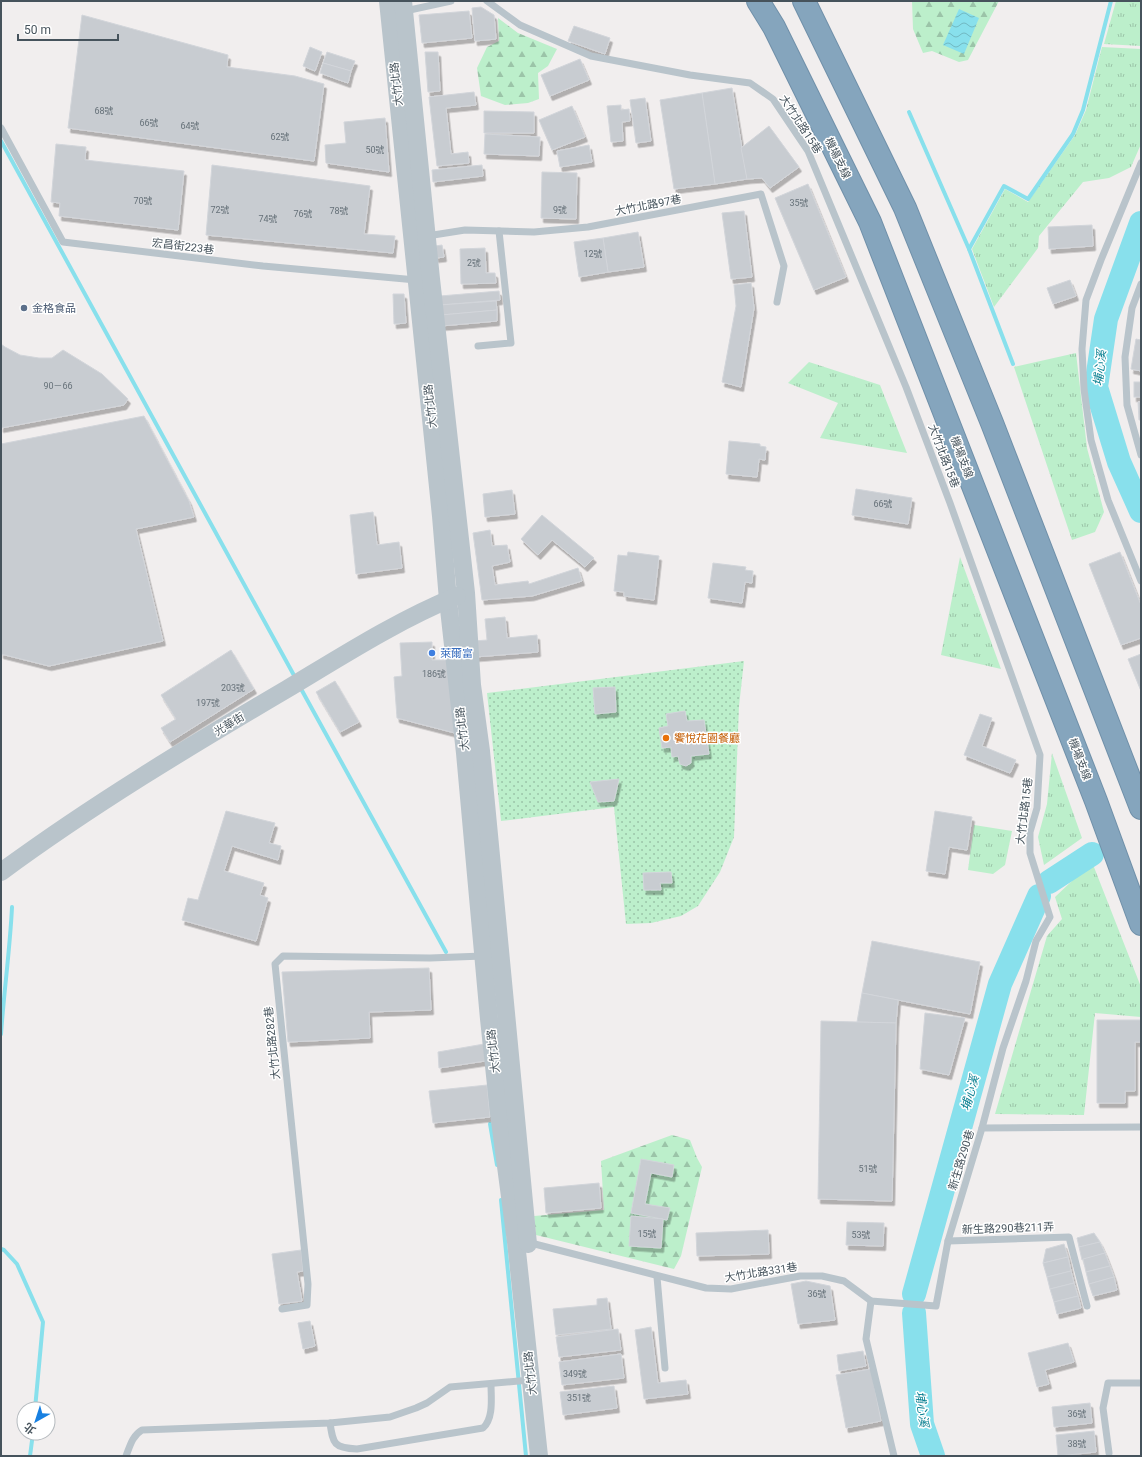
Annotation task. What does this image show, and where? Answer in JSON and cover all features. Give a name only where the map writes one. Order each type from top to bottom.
[{"type":"highway","name":"機場支線","points":[[758,1],[777,34],[870,222],[1096,801],[1141,924]]},
{"type":"highway","points":[[804,1],[905,208],[992,423],[1141,808]]},
{"type":"street","name":"大竹北路","points":[[393,6],[427,236],[424,279],[441,516],[499,1113],[522,1242],[550,1456]]},
{"type":"street","name":"大竹北路","points":[[393,6],[424,279],[466,593],[472,686],[481,759],[522,1242],[531,1380],[539,1456]]},
{"type":"street","name":"光華街","points":[[1,872],[135,781],[266,701],[414,616],[466,593]]},
{"type":"lane","points":[[393,6],[451,1]]},
{"type":"lane","name":"大竹北路15巷","points":[[487,1],[520,25],[591,56],[690,75],[750,83],[773,99],[808,151],[906,387],[950,503],[1040,755],[1037,808],[1030,832],[1030,853],[1050,917],[1036,941],[1026,981],[1003,1048],[982,1128]]},
{"type":"lane","name":"宏昌街223巷","points":[[1,128],[62,242],[263,266],[424,279]]},
{"type":"lane","points":[[1141,163],[1086,300],[1082,349],[1084,389],[1091,440],[1108,500],[1141,581]]},
{"type":"lane","name":"大竹北路97巷","points":[[427,236],[466,230],[534,232],[588,228],[761,194],[784,266],[778,302]]},
{"type":"lane","points":[[478,346],[512,343],[499,231]]},
{"type":"lane","points":[[1141,284],[1132,308],[1125,357],[1127,405],[1141,454]]},
{"type":"lane","name":"大竹北路282巷","points":[[282,1309],[307,1305],[308,1284],[275,964],[283,956],[430,958],[484,956]]},
{"type":"lane","name":"新生路290巷","points":[[871,1301],[936,1306],[948,1241],[982,1128],[1141,1127]]},
{"type":"lane","name":"新生路290巷211弄","points":[[948,1241],[1069,1237],[1087,1306]]},
{"type":"lane","name":"大竹北路331巷","points":[[522,1242],[657,1277],[706,1288],[731,1289],[800,1276],[822,1276],[844,1281],[871,1301]]},
{"type":"lane","points":[[657,1277],[665,1368]]},
{"type":"lane","points":[[871,1301],[866,1339],[894,1456]]},
{"type":"lane","points":[[126,1456],[132,1439],[142,1430],[330,1423],[390,1417],[427,1403],[450,1388],[531,1380]]},
{"type":"lane","points":[[1109,1453],[1103,1408],[1108,1383],[1141,1384]]},
{"type":"lane","points":[[330,1423],[332,1437],[335,1443],[341,1447],[356,1449],[483,1428],[489,1421],[491,1384]]},
{"type":"green space","points":[[912,1],[999,1],[968,60],[959,62],[932,51],[923,53],[913,29]]},
{"type":"green space","points":[[1116,1],[1141,1],[1141,46],[1104,44]]},
{"type":"green space","points":[[498,18],[518,33],[557,49],[548,66],[538,73],[539,99],[528,103],[505,105],[481,96],[477,68],[487,47],[499,41]]},
{"type":"green space","points":[[1102,47],[1141,49],[1141,144],[1131,167],[1109,178],[1083,182],[1039,236],[1038,248],[994,307],[972,249],[1005,189],[1028,202],[1075,135],[1086,110]]},
{"type":"green space","points":[[1076,353],[1087,448],[1104,512],[1095,532],[1072,540],[1014,367]]},
{"type":"green space","points":[[809,362],[880,385],[907,453],[820,438],[838,403],[788,383]]},
{"type":"green space","points":[[960,557],[1001,669],[941,655]]},
{"type":"green space","points":[[744,661],[739,706],[734,837],[720,872],[698,906],[681,916],[651,923],[626,924],[614,807],[501,821],[487,693]]},
{"type":"green space","points":[[1052,753],[1082,838],[1044,865],[1038,837],[1047,804]]},
{"type":"green space","points":[[974,825],[1012,831],[1005,865],[993,874],[968,870]]},
{"type":"green space","points":[[1092,862],[1141,987],[1141,1017],[1095,1013],[1084,1115],[995,1114],[1047,936],[1062,919],[1055,897]]},
{"type":"green space","points":[[672,1135],[690,1140],[702,1167],[681,1256],[674,1269],[536,1235],[534,1216],[604,1210],[601,1161]]},
{"type":"water","points":[[959,9],[979,18],[964,54],[943,45]]},
{"type":"building","points":[[481,7],[494,15],[496,39],[475,41],[472,8]]},
{"type":"building","points":[[469,11],[472,38],[422,43],[419,15]]},
{"type":"building","points":[[82,15],[228,55],[227,67],[295,76],[324,84],[314,161],[68,128]]},
{"type":"building","points":[[574,26],[610,38],[605,54],[568,41]]},
{"type":"building","points":[[310,47],[322,52],[315,71],[303,66]]},
{"type":"building","points":[[327,52],[355,61],[351,71],[323,63]]},
{"type":"building","points":[[425,52],[438,52],[440,91],[428,92]]},
{"type":"building","points":[[580,59],[589,80],[550,96],[541,75]]},
{"type":"building","points":[[323,63],[351,71],[348,83],[320,73]]},
{"type":"building","points":[[732,88],[747,179],[715,184],[702,93]]},
{"type":"building","points":[[474,92],[476,105],[446,108],[451,154],[468,152],[469,163],[437,166],[429,97]]},
{"type":"building","points":[[702,93],[715,184],[674,189],[660,100]]},
{"type":"building","points":[[645,98],[651,141],[636,143],[630,100]]},
{"type":"building","points":[[621,105],[621,110],[629,109],[630,121],[622,122],[623,141],[611,142],[607,106]]},
{"type":"building","points":[[572,106],[585,137],[552,150],[539,120]]},
{"type":"building","points":[[484,111],[534,112],[534,133],[484,133]]},
{"type":"building","points":[[385,118],[389,172],[326,163],[325,145],[346,143],[344,122]]},
{"type":"building","points":[[769,126],[799,167],[770,188],[762,178],[747,179],[741,148]]},
{"type":"building","points":[[485,134],[540,137],[539,156],[484,154]]},
{"type":"building","points":[[56,144],[86,147],[85,160],[184,171],[178,230],[59,216],[60,203],[51,202]]},
{"type":"building","points":[[589,145],[592,162],[560,167],[557,151]]},
{"type":"building","points":[[212,165],[370,186],[364,234],[395,236],[393,253],[206,235]]},
{"type":"building","points":[[482,165],[483,176],[433,182],[432,170]]},
{"type":"building","points":[[542,172],[577,173],[576,219],[541,218]]},
{"type":"building","points":[[808,184],[846,277],[814,290],[775,198]]},
{"type":"building","points":[[744,211],[752,277],[731,279],[722,213]]},
{"type":"building","points":[[1092,225],[1093,246],[1049,249],[1048,227]]},
{"type":"building","points":[[638,232],[644,267],[608,272],[603,238]]},
{"type":"building","points":[[603,238],[608,272],[579,277],[574,242]]},
{"type":"building","points":[[442,245],[444,257],[436,258],[435,246]]},
{"type":"building","points":[[485,248],[486,273],[495,273],[496,283],[461,284],[460,249]]},
{"type":"building","points":[[1070,280],[1076,296],[1053,304],[1047,288]]},
{"type":"building","points":[[751,283],[754,308],[741,387],[722,382],[736,306],[734,285]]},
{"type":"building","points":[[499,291],[500,300],[440,305],[440,296]]},
{"type":"building","points":[[393,294],[404,294],[406,323],[394,324]]},
{"type":"building","points":[[496,301],[497,310],[441,315],[440,305]]},
{"type":"building","points":[[497,310],[497,321],[441,326],[441,315]]},
{"type":"building","points":[[1136,339],[1141,340],[1141,371],[1131,369]]},
{"type":"building","points":[[1,344],[20,355],[39,358],[52,358],[63,350],[102,374],[128,399],[124,405],[1,428]]},
{"type":"building","points":[[1134,382],[1141,382],[1141,397],[1134,397]]},
{"type":"building","points":[[1138,402],[1141,402],[1141,420],[1139,420]]},
{"type":"building","points":[[144,416],[189,501],[194,517],[136,529],[163,641],[49,666],[1,654],[1,444]]},
{"type":"building","points":[[729,441],[760,444],[760,446],[766,447],[765,460],[759,459],[757,477],[726,474]]},
{"type":"building","points":[[856,489],[912,498],[908,524],[852,515]]},
{"type":"building","points":[[512,490],[515,514],[485,517],[483,494]]},
{"type":"building","points":[[373,512],[377,545],[399,542],[402,568],[356,574],[350,515]]},
{"type":"building","points":[[542,515],[594,558],[585,567],[552,540],[538,555],[521,539]]},
{"type":"building","points":[[490,530],[492,546],[507,545],[510,562],[492,566],[495,585],[528,581],[529,584],[578,568],[582,581],[532,596],[482,600],[473,533]]},
{"type":"building","points":[[628,552],[659,556],[654,600],[624,596],[624,592],[614,591],[618,555],[627,556]]},
{"type":"building","points":[[1120,552],[1141,605],[1141,638],[1121,645],[1089,564]]},
{"type":"building","points":[[713,563],[746,567],[745,570],[753,571],[752,583],[745,582],[742,603],[708,598]]},
{"type":"building","points":[[505,617],[507,638],[537,635],[538,652],[475,657],[473,641],[487,640],[485,619]]},
{"type":"building","points":[[432,642],[432,660],[448,660],[455,733],[397,718],[394,677],[402,676],[400,643]]},
{"type":"building","points":[[231,650],[254,689],[170,742],[161,728],[176,719],[161,695]]},
{"type":"building","points":[[1141,654],[1141,691],[1128,659]]},
{"type":"building","points":[[335,681],[359,722],[340,732],[316,692]]},
{"type":"building","points":[[615,687],[616,712],[595,714],[593,688]]},
{"type":"building","points":[[685,711],[687,721],[704,720],[709,754],[691,756],[691,763],[686,766],[680,764],[678,756],[672,757],[671,747],[662,748],[659,728],[668,726],[666,714]]},
{"type":"building","points":[[980,714],[992,718],[982,746],[1016,760],[1010,773],[964,755]]},
{"type":"building","points":[[619,779],[614,801],[598,802],[590,782]]},
{"type":"building","points":[[226,811],[275,823],[269,843],[281,846],[278,860],[232,846],[224,871],[264,883],[260,895],[268,898],[256,941],[182,920],[188,898],[198,900]]},
{"type":"building","points":[[935,811],[972,817],[967,850],[949,847],[945,874],[926,871]]},
{"type":"building","points":[[671,872],[672,883],[660,883],[661,890],[644,890],[643,873]]},
{"type":"building","points":[[872,941],[980,962],[970,1014],[862,993]]},
{"type":"building","points":[[429,968],[431,1010],[369,1012],[370,1038],[288,1042],[282,972]]},
{"type":"building","points":[[862,993],[898,1000],[896,1023],[857,1022]]},
{"type":"building","points":[[925,1013],[965,1018],[949,1075],[920,1069]]},
{"type":"building","points":[[1097,1020],[1141,1020],[1141,1042],[1135,1042],[1135,1091],[1125,1091],[1125,1103],[1097,1103]]},
{"type":"building","points":[[821,1021],[896,1023],[892,1201],[818,1199]]},
{"type":"building","points":[[484,1044],[485,1061],[439,1068],[438,1052]]},
{"type":"building","points":[[487,1085],[490,1117],[433,1123],[429,1091]]},
{"type":"building","points":[[641,1159],[674,1165],[672,1177],[651,1173],[645,1204],[670,1208],[667,1220],[631,1213]]},
{"type":"building","points":[[599,1183],[601,1208],[546,1213],[544,1188]]},
{"type":"building","points":[[631,1216],[663,1219],[661,1248],[629,1246]]},
{"type":"building","points":[[847,1222],[884,1223],[883,1246],[846,1245]]},
{"type":"building","points":[[768,1230],[769,1254],[697,1256],[696,1233]]},
{"type":"building","points":[[1094,1233],[1100,1242],[1079,1247],[1077,1238]]},
{"type":"building","points":[[1100,1242],[1105,1253],[1082,1260],[1079,1247]]},
{"type":"building","points":[[1064,1244],[1068,1257],[1043,1263],[1046,1249]]},
{"type":"building","points":[[301,1250],[303,1271],[297,1272],[302,1301],[279,1304],[272,1254]]},
{"type":"building","points":[[1105,1253],[1110,1266],[1086,1272],[1083,1259]]},
{"type":"building","points":[[1068,1257],[1071,1271],[1047,1277],[1043,1263]]},
{"type":"building","points":[[1110,1266],[1114,1277],[1089,1284],[1086,1272]]},
{"type":"building","points":[[1071,1271],[1074,1283],[1050,1289],[1047,1277]]},
{"type":"building","points":[[1114,1277],[1117,1290],[1093,1296],[1089,1284]]},
{"type":"building","points":[[806,1281],[830,1286],[835,1320],[798,1324],[791,1284]]},
{"type":"building","points":[[1074,1283],[1078,1296],[1054,1302],[1050,1289]]},
{"type":"building","points":[[1078,1296],[1081,1308],[1057,1314],[1054,1302]]},
{"type":"building","points":[[607,1298],[611,1329],[556,1335],[553,1309],[597,1305],[597,1299]]},
{"type":"building","points":[[310,1321],[315,1346],[303,1349],[298,1323]]},
{"type":"building","points":[[651,1327],[658,1383],[686,1380],[688,1394],[644,1399],[635,1330]]},
{"type":"building","points":[[618,1329],[621,1350],[559,1357],[556,1337]]},
{"type":"building","points":[[1068,1343],[1074,1362],[1045,1370],[1049,1384],[1037,1387],[1028,1353]]},
{"type":"building","points":[[863,1351],[866,1366],[839,1371],[837,1355]]},
{"type":"building","points":[[621,1354],[624,1378],[562,1385],[559,1362]]},
{"type":"building","points":[[871,1369],[881,1421],[846,1428],[836,1375]]},
{"type":"building","points":[[614,1386],[617,1408],[563,1415],[560,1392]]},
{"type":"building","points":[[1090,1403],[1092,1423],[1054,1427],[1052,1407]]},
{"type":"building","points":[[1094,1431],[1096,1452],[1058,1456],[1056,1435]]},
{"type":"waterway","points":[[1013,364],[969,249],[1004,186],[1028,199],[1073,134],[1083,110],[1111,1]]},
{"type":"waterway","points":[[909,112],[969,249]]},
{"type":"waterway","points":[[1,141],[296,679]]},
{"type":"waterway","name":"埔心溪","points":[[1141,223],[1106,319],[1096,387],[1119,462],[1141,511]]},
{"type":"waterway","points":[[300,687],[446,952]]},
{"type":"waterway","points":[[1049,882],[1092,854]]},
{"type":"waterway","name":"埔心溪","points":[[914,1294],[1000,984],[1039,896]]},
{"type":"waterway","points":[[1,1034],[12,907]]},
{"type":"waterway","points":[[490,1124],[497,1165]]},
{"type":"waterway","points":[[501,1200],[526,1456]]},
{"type":"waterway","points":[[1,1249],[4,1250],[17,1264],[43,1322],[36,1401]]},
{"type":"waterway","name":"埔心溪","points":[[914,1313],[922,1424],[933,1456]]},
{"type":"waterway","points":[[30,1456],[32,1441]]},
{"type":"place","name":"金格食品","points":[[24,308]]},
{"type":"place","name":"萊爾富","points":[[432,653]]},
{"type":"place","name":"饗悅花園餐廳","points":[[666,738]]}]
